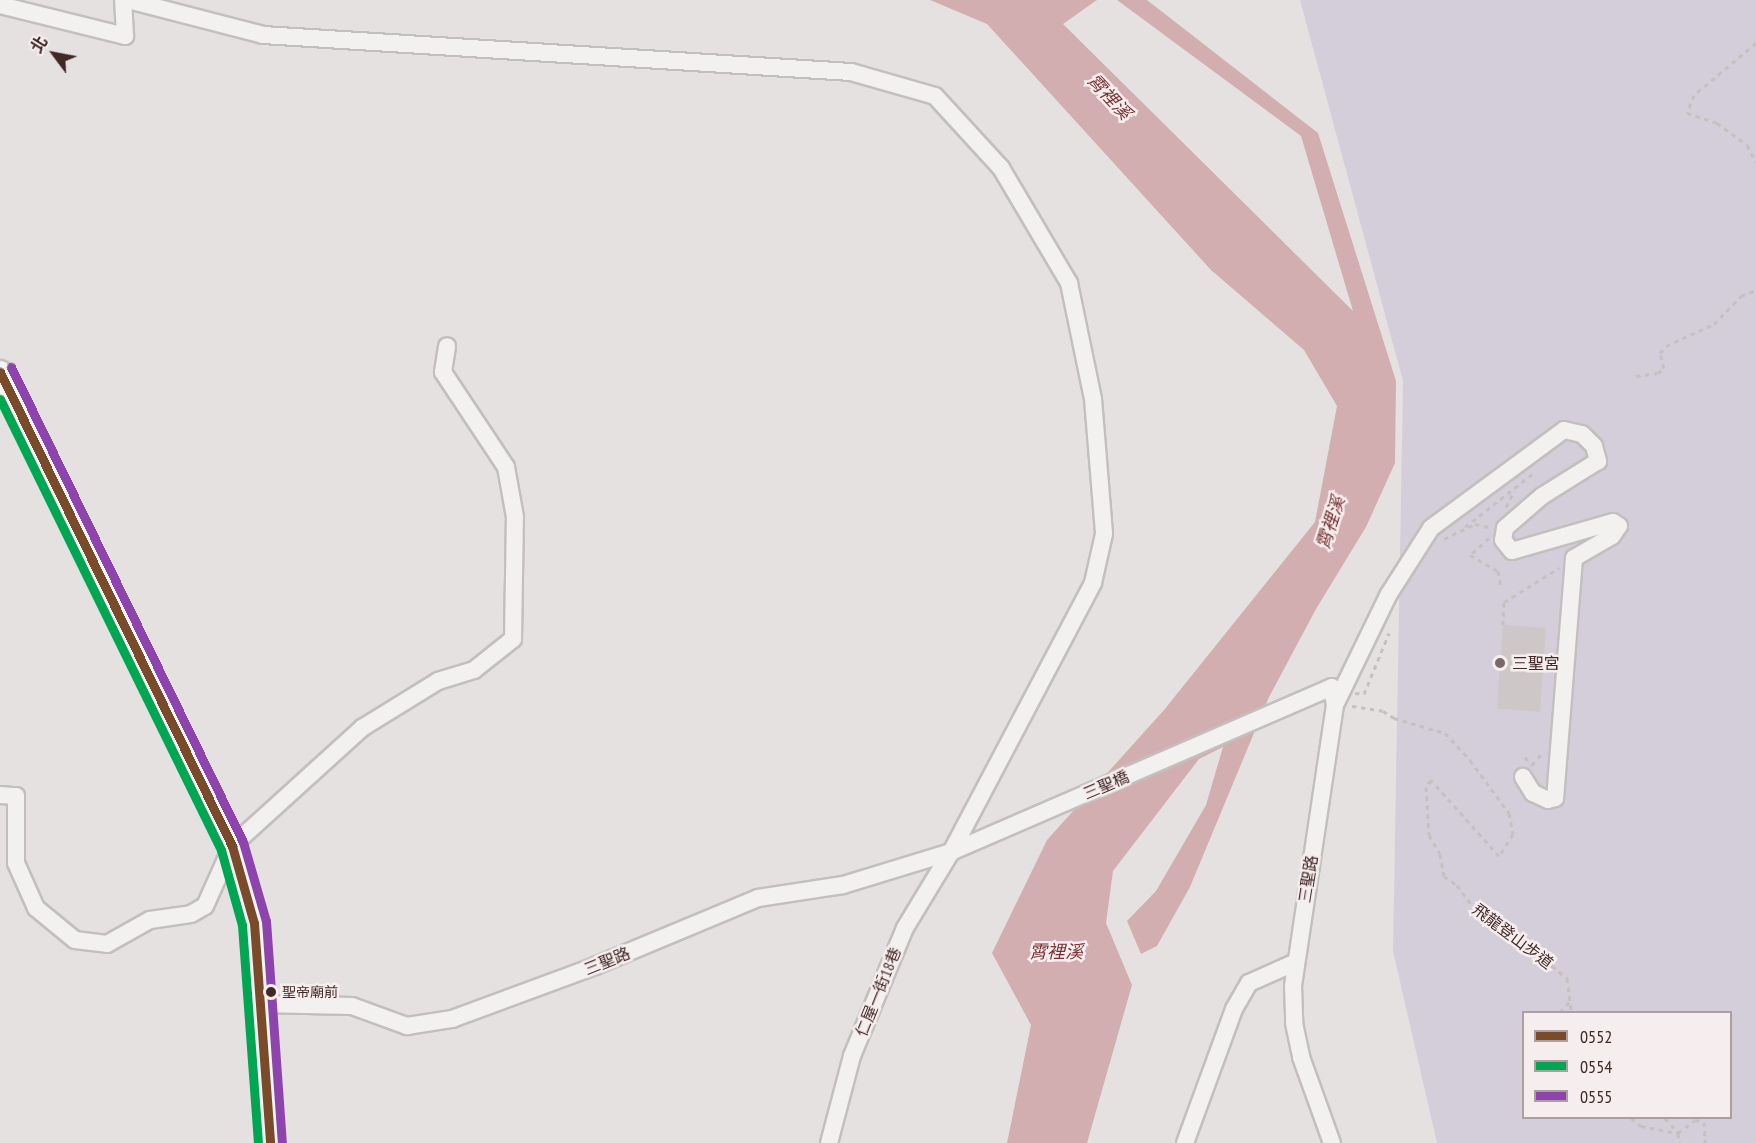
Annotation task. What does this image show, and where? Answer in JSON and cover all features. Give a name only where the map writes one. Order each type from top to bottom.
[{"type":"main road","points":[[0,372],[232,846],[254,923],[270,1143]]},
{"type":"street","points":[[0,5],[125,36],[123,0]]},
{"type":"street","name":"仁屋一街18巷","points":[[128,0],[263,35],[851,72],[935,96],[1001,168],[1069,283],[1093,399],[1104,534],[1093,583],[951,852],[905,928],[852,1056],[829,1143]]},
{"type":"street","points":[[0,795],[16,796],[16,862],[36,908],[75,940],[107,944],[150,920],[191,914],[205,906],[232,846],[362,728],[438,681],[474,670],[513,639],[515,517],[506,467],[443,372],[447,346]]},
{"type":"street","name":"三聖路","points":[[1332,1143],[1301,1057],[1294,1023],[1294,963],[1341,695],[1389,594],[1431,528],[1564,430],[1582,434],[1594,446],[1598,461],[1542,496],[1505,528],[1503,540],[1512,551],[1522,550],[1613,522],[1619,526],[1612,536],[1574,558]]},
{"type":"street","points":[[1523,777],[1533,793],[1548,800],[1555,798],[1574,558]]},
{"type":"street","name":"三聖橋","points":[[951,852],[1332,687],[1341,695]]},
{"type":"street","name":"三聖路","points":[[260,1004],[352,1006],[407,1026],[452,1019],[595,966],[758,898],[843,885],[951,852]]},
{"type":"street","points":[[1185,1143],[1231,1017],[1249,983],[1294,963]]},
{"type":"path","points":[[1756,43],[1694,95],[1687,113],[1717,123],[1747,145],[1756,162]]},
{"type":"path","points":[[1636,376],[1658,373],[1664,368],[1660,353],[1666,346],[1714,324],[1741,296],[1756,290]]},
{"type":"path","points":[[1437,544],[1475,524],[1486,524],[1491,536],[1470,555],[1498,570],[1501,588]]},
{"type":"path","points":[[1503,625],[1504,602],[1574,558]]},
{"type":"path","points":[[1341,695],[1364,694],[1393,623]]},
{"type":"path","name":"飛龍登山步道","points":[[1341,695],[1340,702],[1383,711],[1394,718],[1445,733],[1470,760],[1509,813],[1513,834],[1500,856],[1431,780],[1426,788],[1429,835],[1440,854],[1444,876],[1457,885],[1474,910],[1502,927],[1567,978],[1571,1011]]},
{"type":"path","points":[[1561,1011],[1570,1001]]},
{"type":"path","points":[[1632,1119],[1641,1126],[1678,1133],[1695,1120],[1704,1122],[1704,1143]]},
{"type":"path","points":[[1666,1119],[1678,1133],[1679,1143]]},
{"type":"shaded area","points":[[1300,0],[1756,0],[1756,1143],[1437,1143],[1393,951],[1403,381]]},
{"type":"water","name":"霄裡溪","points":[[930,0],[1097,0],[1063,24],[1353,311],[1301,136],[1117,0],[1147,0],[1318,133],[1396,381],[1395,463],[1366,527],[1316,609],[1269,697],[1190,887],[1157,946],[1141,954],[1127,921],[1156,891],[1206,805],[1223,747],[1199,759],[1113,871],[1106,923],[1132,985],[1087,1143],[1007,1143],[1031,1025],[992,953],[1047,840],[1164,710],[1315,522],[1337,406],[1304,350],[1211,270],[987,24]]},
{"type":"building","name":"三聖宮","points":[[1503,625],[1546,628],[1540,712],[1497,709]]},
{"type":"transit line","name":"0555","points":[[11,367],[243,842],[266,921],[282,1142]]},
{"type":"transit line","name":"0552","points":[[0,372],[232,846],[254,923],[270,1143]]},
{"type":"transit line","name":"0554","points":[[0,399],[221,850],[242,925],[258,1143]]},
{"type":"place","name":"三聖宮","points":[[1500,663]]},
{"type":"place","name":"聖帝廟前","points":[[271,992]]}]
